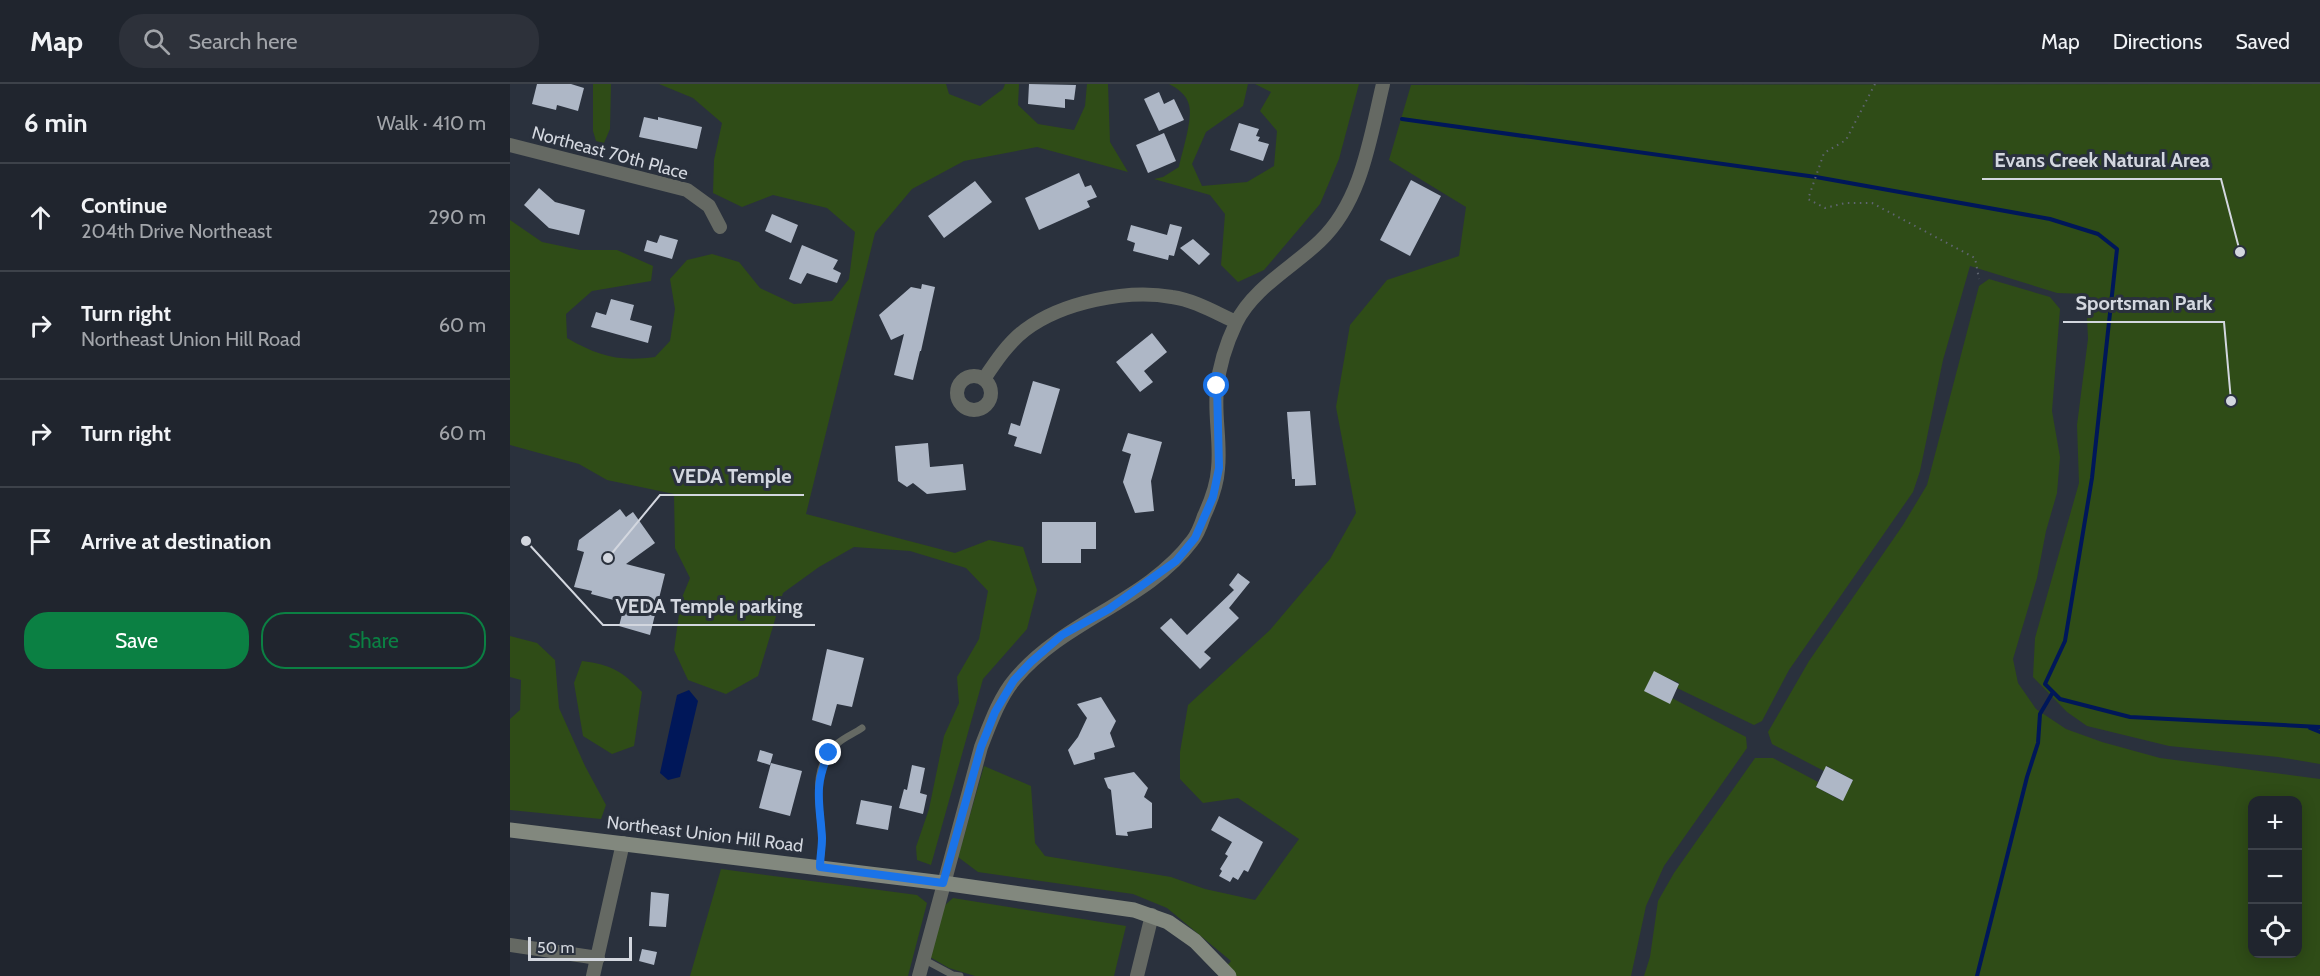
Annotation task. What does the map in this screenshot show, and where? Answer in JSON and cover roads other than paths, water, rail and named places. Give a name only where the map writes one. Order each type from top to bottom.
[{"type":"street","points":[[919,976],[981,747],[995,712],[1014,680],[1062,635],[1109,609],[1176,561],[1195,538],[1213,497],[1219,468],[1217,386],[1224,355],[1236,322],[1252,299],[1322,240],[1343,212],[1364,165],[1383,84]]},
{"type":"street","name":"Northeast 70th Place","points":[[510,145],[687,190],[709,206],[720,227]]},
{"type":"street","points":[[984,379],[1002,352],[1025,330],[1049,316],[1089,301],[1136,295],[1172,297],[1199,305],[1236,322]]},
{"type":"street","name":"Northeast Union Hill Road","points":[[510,830],[820,867],[1122,908],[1152,915],[1168,922],[1195,941],[1229,976]]},
{"type":"street","points":[[594,976],[623,843]]},
{"type":"street","points":[[1137,976],[1152,915]]},
{"type":"street","points":[[510,945],[598,958]]},
{"type":"lane","points":[[820,867],[822,840],[818,800],[821,769],[829,753],[838,743],[862,728]]},
{"type":"lane","points":[[923,959],[960,976]]},
{"type":"waterway","points":[[1402,119],[1816,177],[2050,219],[2098,234],[2117,249],[2092,478],[2065,641],[2045,684],[2060,699],[2130,717],[2320,727]]},
{"type":"waterway","points":[[1977,976],[2027,777],[2038,743],[2040,714],[2053,692]]},
{"type":"waterway","points":[[2310,728],[2320,732]]},
{"type":"place","name":"Evans Creek Natural Area","points":[[2240,252]]},
{"type":"place","name":"Sportsman Park","points":[[2231,401]]},
{"type":"place","name":"VEDA Temple parking","points":[[526,541]]},
{"type":"place","name":"VEDA Temple","points":[[608,558]]}]
